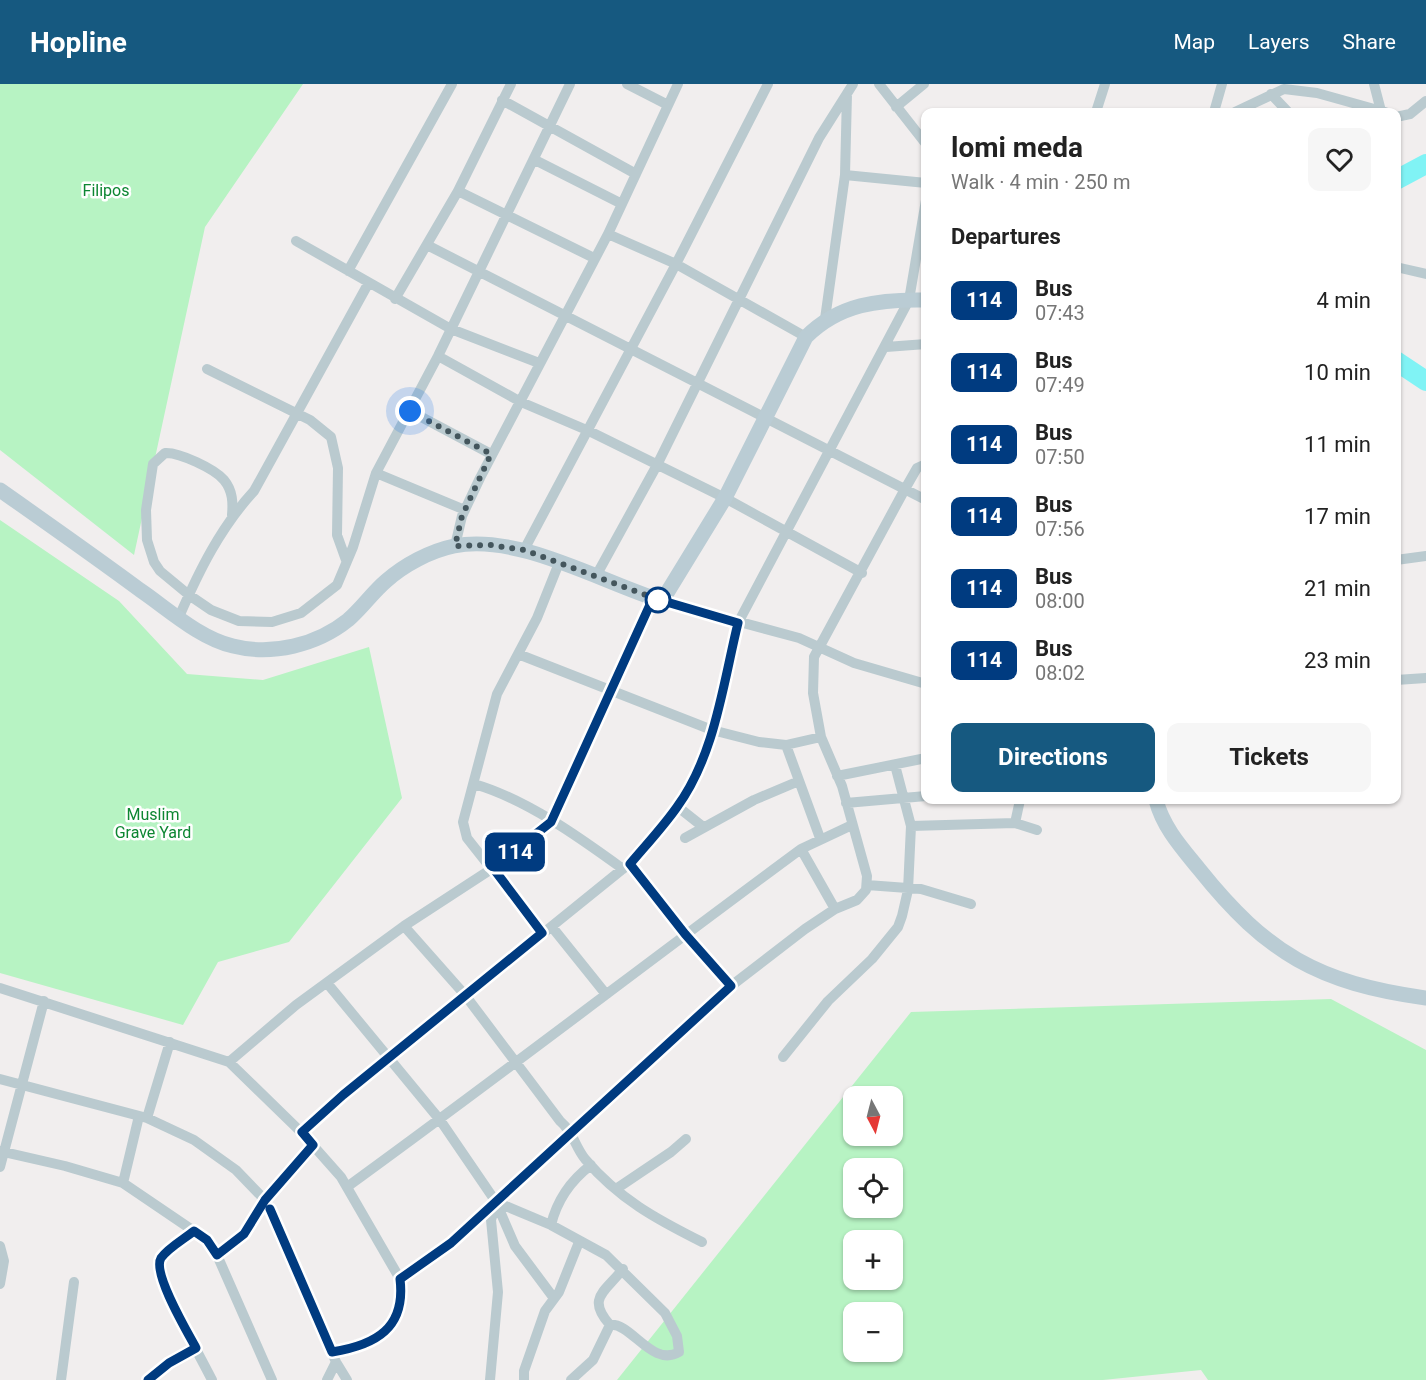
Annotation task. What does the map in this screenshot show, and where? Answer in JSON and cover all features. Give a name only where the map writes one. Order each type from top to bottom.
[{"type":"street","points":[[348,271],[452,84]]},
{"type":"street","points":[[395,299],[458,191],[511,84]]},
{"type":"street","points":[[232,515],[233,498],[223,479],[202,465],[172,453],[165,453],[153,464],[145,525],[150,553],[160,571],[189,595],[212,610],[239,621],[272,622],[301,613],[341,581],[376,473],[451,330],[570,84]]},
{"type":"street","points":[[627,84],[668,105]]},
{"type":"street","points":[[455,546],[465,510],[491,454],[608,234],[678,84]]},
{"type":"street","points":[[524,550],[589,431],[768,84]]},
{"type":"street","points":[[879,84],[921,138]]},
{"type":"street","points":[[896,107],[924,84]]},
{"type":"street","points":[[1097,108],[1105,84]]},
{"type":"street","points":[[1215,108],[1222,84]]},
{"type":"street","points":[[1374,84],[1382,108]]},
{"type":"street","points":[[1243,108],[1285,86],[1369,108]]},
{"type":"street","points":[[825,319],[845,175],[850,87]]},
{"type":"street","points":[[596,576],[657,465],[819,138],[850,87]]},
{"type":"street","points":[[1271,94],[1284,108]]},
{"type":"street","points":[[502,100],[636,174]]},
{"type":"street","points":[[1401,116],[1410,114],[1426,100]]},
{"type":"street","points":[[535,159],[622,204]]},
{"type":"street","points":[[845,175],[921,183]]},
{"type":"street","points":[[458,191],[594,258]]},
{"type":"street","points":[[302,1132],[465,995],[626,866],[678,807],[701,763],[712,730],[738,623],[909,300],[921,229]]},
{"type":"street","points":[[608,234],[676,264],[806,337]]},
{"type":"street","points":[[296,241],[451,330],[539,363]]},
{"type":"street","points":[[427,244],[921,497]]},
{"type":"street","points":[[1401,268],[1426,274]]},
{"type":"street","points":[[179,617],[232,515],[254,491],[368,284]]},
{"type":"street","points":[[229,1062],[296,1005],[404,926],[493,868],[551,822],[658,600],[725,498],[806,337],[825,319],[850,308],[921,300]]},
{"type":"street","points":[[886,347],[921,344]]},
{"type":"street","points":[[438,356],[520,402],[589,431],[725,498],[862,573]]},
{"type":"street","points":[[207,369],[327,431],[334,444],[338,481],[337,535],[346,560]]},
{"type":"street","points":[[410,411],[491,454]]},
{"type":"street","points":[[400,1279],[451,1243],[731,986],[805,929],[835,909],[857,900],[867,885],[846,803],[820,737],[812,676],[814,657],[862,573],[905,489],[917,468],[921,466]]},
{"type":"street","points":[[376,473],[465,510]]},
{"type":"street","points":[[0,490],[179,617],[216,640],[231,646],[259,650],[292,647],[336,628],[399,571],[429,555],[455,546],[490,545],[524,550],[658,600],[790,636],[854,663],[921,683]]},
{"type":"street","points":[[1401,559],[1426,556]]},
{"type":"street","points":[[559,563],[537,618],[497,694],[463,828],[467,838],[605,993]]},
{"type":"street","points":[[518,654],[712,730],[759,742],[786,745],[820,737]]},
{"type":"street","points":[[1401,680],[1426,678]]},
{"type":"street","points":[[786,745],[820,838]]},
{"type":"street","points":[[837,776],[870,767],[895,765],[921,759]]},
{"type":"street","points":[[783,1058],[828,1001],[872,959],[898,927],[908,890],[911,826],[906,798],[895,765]]},
{"type":"street","points":[[685,838],[702,826],[754,800],[799,781]]},
{"type":"street","points":[[474,784],[514,799],[626,866],[731,986]]},
{"type":"street","points":[[846,803],[921,796]]},
{"type":"street","points":[[1015,823],[1019,804]]},
{"type":"street","points":[[1158,804],[1168,829],[1225,901],[1272,944],[1293,959],[1345,982],[1369,989],[1426,998]]},
{"type":"street","points":[[678,807],[702,826]]},
{"type":"street","points":[[911,826],[1015,823],[1037,830]]},
{"type":"street","points":[[347,1187],[517,1064],[605,993],[801,849],[820,838],[852,825]]},
{"type":"street","points":[[801,849],[835,909]]},
{"type":"street","points":[[867,885],[945,894],[971,904]]},
{"type":"street","points":[[404,926],[465,995],[560,1121],[573,1132],[579,1150],[591,1165],[647,1215],[702,1242]]},
{"type":"street","points":[[327,983],[440,1120],[496,1202],[515,1246],[553,1297]]},
{"type":"street","points":[[0,987],[229,1062],[313,1145],[347,1187],[400,1279],[400,1307],[392,1325],[375,1339],[334,1357],[327,1380]]},
{"type":"street","points":[[0,1167],[2,1152],[44,1001]]},
{"type":"street","points":[[123,1183],[143,1117],[170,1042]]},
{"type":"street","points":[[0,1079],[143,1117],[202,1144],[236,1170],[265,1200],[334,1357],[347,1380]]},
{"type":"street","points":[[616,1189],[686,1138]]},
{"type":"street","points":[[217,1255],[244,1234],[265,1200],[313,1145]]},
{"type":"street","points":[[2,1152],[65,1166],[123,1183],[207,1240],[217,1255],[272,1380]]},
{"type":"street","points":[[551,1225],[561,1199],[570,1184],[591,1165]]},
{"type":"street","points":[[496,1202],[551,1225],[606,1255],[623,1269],[665,1313],[677,1336],[679,1352],[668,1356],[660,1354],[618,1325],[609,1325]]},
{"type":"street","points":[[490,1380],[498,1292],[491,1220],[496,1202]]},
{"type":"street","points":[[194,1231],[162,1257],[159,1270],[172,1303],[212,1380]]},
{"type":"street","points":[[524,1380],[530,1354],[545,1311],[553,1297],[559,1292],[579,1242]]},
{"type":"street","points":[[0,1246],[4,1262],[0,1284]]},
{"type":"street","points":[[609,1325],[598,1311],[597,1304],[623,1269]]},
{"type":"street","points":[[61,1380],[74,1282]]},
{"type":"street","points":[[571,1380],[592,1360],[609,1325]]},
{"type":"street","points":[[148,1380],[169,1363],[196,1348]]},
{"type":"green space","name":"Filipos","points":[[0,84],[303,84],[205,227],[134,555],[0,450]]},
{"type":"green space","name":"Muslim Grave Yard","points":[[0,520],[119,601],[187,674],[263,680],[369,647],[402,798],[289,942],[218,962],[183,1025],[0,973]]},
{"type":"green space","points":[[1331,999],[1426,1050],[1426,1380],[1208,1380],[1201,1370],[1103,1380],[617,1380],[843,1097],[843,1146],[903,1146],[903,1086],[852,1086],[911,1012]]},
{"type":"waterway","points":[[1401,177],[1426,164]]},
{"type":"waterway","points":[[1401,364],[1426,381]]},
{"type":"bus line","name":"114","points":[[148,1380],[169,1363],[196,1348],[172,1303],[159,1270],[162,1257],[194,1231],[207,1240],[217,1255],[236,1243],[250,1226],[265,1200],[313,1145],[302,1132],[343,1095],[542,933],[493,868],[551,822],[613,691],[653,598],[738,623],[712,730],[701,763],[678,807],[630,864],[685,934],[731,986],[451,1243],[400,1279],[402,1296],[397,1316],[385,1333],[375,1339],[345,1350],[332,1352],[320,1319],[270,1209]]},
{"type":"route","points":[[410,411],[491,454],[462,516],[455,546],[490,545],[524,550],[662,601],[658,600]]}]
